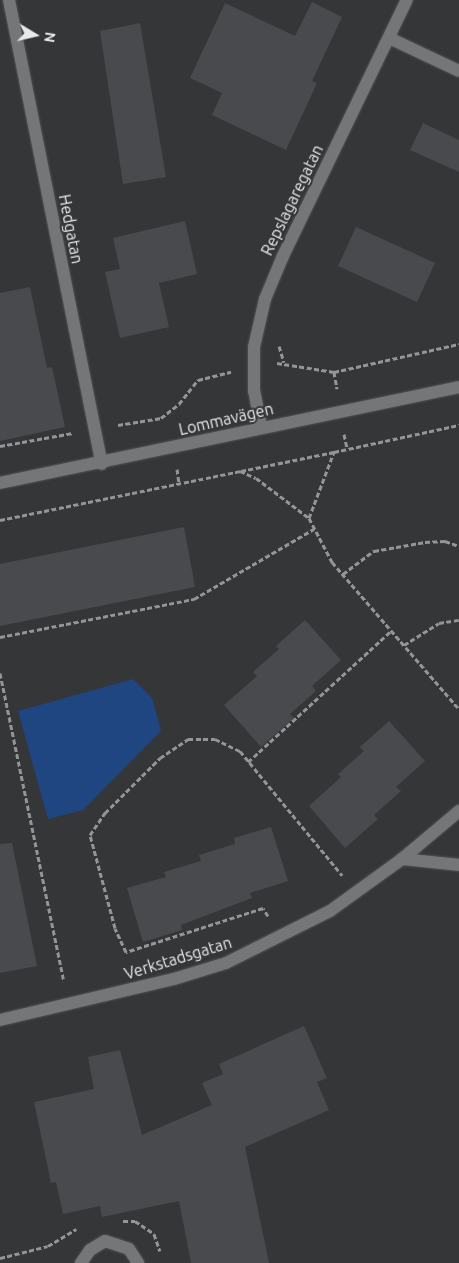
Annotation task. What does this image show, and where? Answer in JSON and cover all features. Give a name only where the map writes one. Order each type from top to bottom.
[{"type":"street","name":"Hedgatan","points":[[9,0],[102,464]]},
{"type":"street","name":"Repslagaregatan","points":[[261,426],[254,391],[254,347],[265,299],[282,256],[407,0]]},
{"type":"street","points":[[389,38],[459,71]]},
{"type":"street","name":"Lommavägen","points":[[0,483],[102,464],[261,426],[459,387]]},
{"type":"street","name":"Verkstadsgatan","points":[[0,1020],[69,1006],[226,963],[330,911],[402,859],[459,811]]},
{"type":"street","points":[[402,859],[459,865]]},
{"type":"street","points":[[81,1263],[90,1250],[105,1241],[129,1249],[138,1263]]},
{"type":"path","points":[[0,520],[459,425]]},
{"type":"path","points":[[309,518],[334,452]]},
{"type":"path","points":[[240,471],[256,478],[309,518],[332,562],[459,709]]},
{"type":"path","points":[[0,637],[194,599],[314,529]]},
{"type":"path","points":[[343,574],[374,551],[425,542],[445,541],[459,546]]},
{"type":"path","points":[[404,645],[439,622],[459,620]]},
{"type":"path","points":[[248,762],[391,631]]},
{"type":"path","points":[[0,673],[69,1006]]},
{"type":"path","points":[[280,937],[263,908],[126,952],[115,928],[90,835],[106,813],[160,758],[188,739],[215,739],[240,751],[356,893]]},
{"type":"path","points":[[0,1258],[22,1253]]},
{"type":"shaded area","points":[[133,679],[152,698],[161,731],[83,810],[48,819],[18,711]]},
{"type":"building","points":[[312,2],[342,17],[312,81],[317,83],[286,150],[212,115],[222,93],[190,78],[225,3],[295,36]]},
{"type":"building","points":[[140,23],[166,177],[123,184],[100,31]]},
{"type":"building","points":[[423,123],[459,140],[459,172],[410,150]]},
{"type":"building","points":[[185,221],[197,274],[159,283],[169,327],[120,338],[105,272],[120,269],[113,238]]},
{"type":"building","points":[[356,227],[435,263],[417,302],[338,266]]},
{"type":"building","points":[[30,287],[47,368],[52,367],[65,427],[0,441],[0,293]]},
{"type":"building","points":[[184,527],[195,587],[0,626],[0,564]]},
{"type":"building","points":[[305,620],[341,660],[312,686],[316,691],[290,714],[294,718],[261,747],[224,705],[257,676],[253,672],[279,649],[276,646]]},
{"type":"building","points":[[389,721],[425,761],[396,787],[401,791],[374,815],[378,819],[345,848],[309,806],[341,777],[338,774],[364,751],[360,747]]},
{"type":"building","points":[[271,827],[288,881],[250,893],[252,898],[181,925],[182,930],[143,942],[127,888],[166,877],[164,872],[201,861],[199,855],[235,844],[234,838]]},
{"type":"building","points":[[12,843],[37,966],[0,973],[0,844]]},
{"type":"building","points":[[304,1026],[327,1078],[317,1082],[329,1110],[245,1147],[269,1263],[191,1263],[179,1201],[102,1217],[100,1206],[63,1214],[56,1182],[51,1183],[34,1102],[94,1089],[88,1057],[120,1050],[142,1135],[212,1105],[202,1083],[223,1074],[219,1064]]}]
